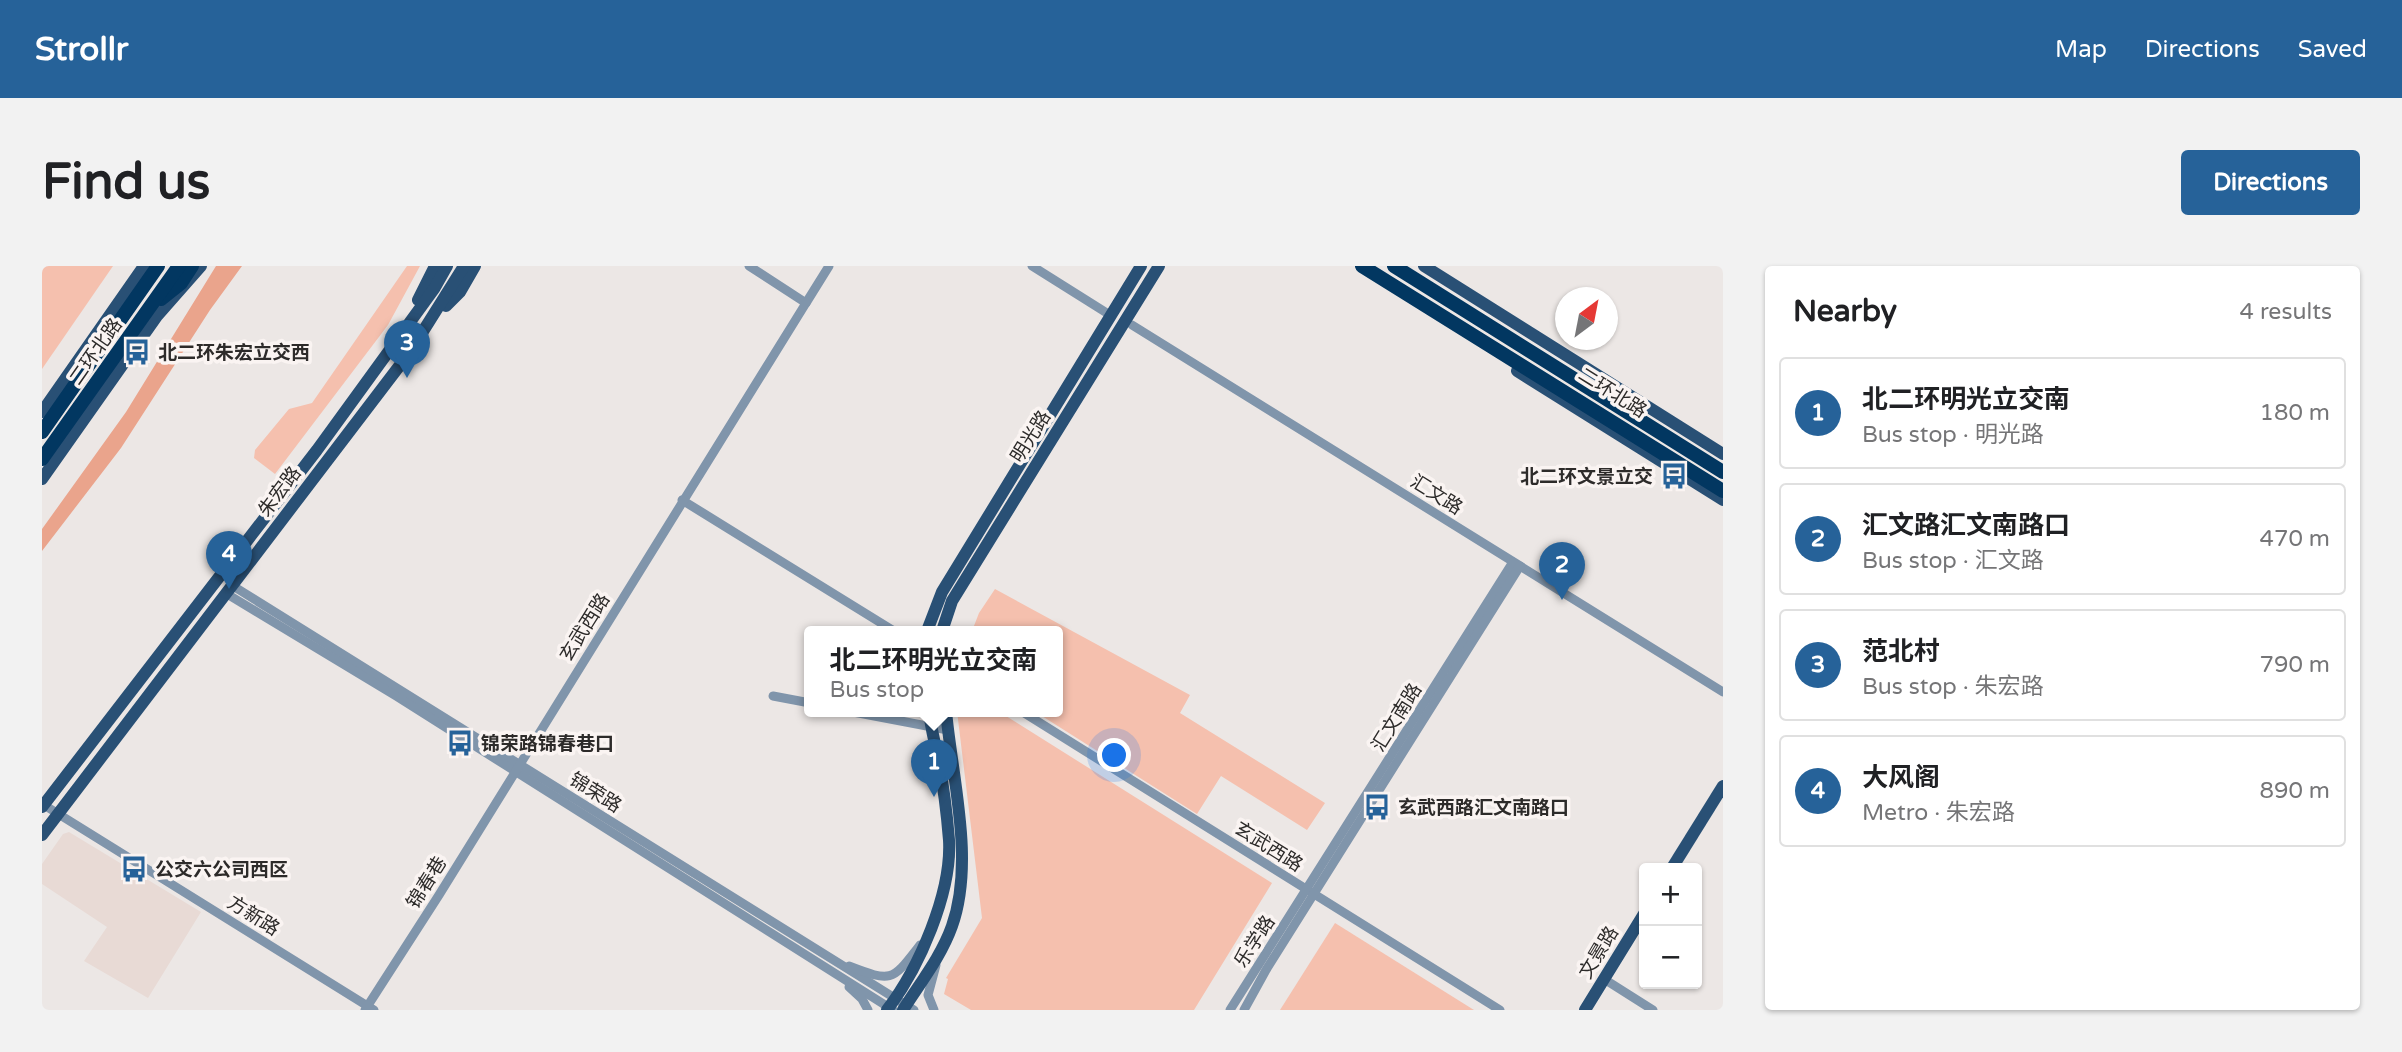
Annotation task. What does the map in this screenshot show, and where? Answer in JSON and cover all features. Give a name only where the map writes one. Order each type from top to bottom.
[{"type":"highway","name":"二环北路","points":[[42,432],[158,266]]},
{"type":"highway","name":"二环北路","points":[[42,459],[154,310],[179,266]]},
{"type":"highway","points":[[154,310],[181,283],[192,266]]},
{"type":"highway","points":[[1362,266],[1698,475],[1722,495]]},
{"type":"highway","name":"二环北路","points":[[1376,266],[1500,333],[1723,472]]},
{"type":"highway","name":"二环北路","points":[[1394,266],[1430,294],[1722,495]]},
{"type":"highway","points":[[1407,266],[1723,463]]},
{"type":"highway","points":[[1395,286],[1461,300]]},
{"type":"highway","points":[[1480,312],[1500,333]]},
{"type":"highway","points":[[1535,366],[1567,394]]},
{"type":"main road","points":[[42,412],[144,266]]},
{"type":"main road","points":[[42,479],[154,310],[201,266]]},
{"type":"main road","points":[[181,283],[201,266]]},
{"type":"main road","name":"朱宏路","points":[[408,323],[436,266]]},
{"type":"main road","name":"朱宏路","points":[[43,806],[317,450],[434,289],[447,266]]},
{"type":"main road","name":"朱宏路","points":[[42,835],[410,352],[464,266]]},
{"type":"main road","points":[[433,318],[460,292],[475,266]]},
{"type":"main road","points":[[1018,478],[1110,315],[1141,266]]},
{"type":"main road","name":"明光路","points":[[944,626],[952,601],[993,537],[1018,478],[1149,266]]},
{"type":"main road","name":"明光路","points":[[929,626],[942,592],[986,523],[1159,266]]},
{"type":"main road","points":[[993,537],[1023,500],[1168,266]]},
{"type":"main road","points":[[1350,266],[1722,495]]},
{"type":"main road","points":[[1424,266],[1723,454]]},
{"type":"main road","points":[[898,1007],[938,908],[949,854],[941,774],[930,717]]},
{"type":"main road","points":[[898,1007],[940,953],[956,910],[961,867],[947,717]]},
{"type":"main road","points":[[1675,863],[1723,786]]},
{"type":"main road","points":[[1684,863],[1723,801]]},
{"type":"main road","name":"文景路","points":[[1593,1010],[1606,980],[1639,923]]},
{"type":"main road","name":"文景路","points":[[1585,1010],[1639,933]]},
{"type":"street","points":[[749,266],[806,303]]},
{"type":"street","name":"玄武西路","points":[[517,768],[829,266]]},
{"type":"street","points":[[1032,266],[1110,315]]},
{"type":"street","name":"汇文路","points":[[1132,325],[1723,692]]},
{"type":"street","points":[[682,500],[886,626]]},
{"type":"street","name":"汇文南路","points":[[1310,892],[1516,564]]},
{"type":"street","name":"锦荣路","points":[[230,590],[898,1007]]},
{"type":"street","points":[[773,696],[804,702]]},
{"type":"street","points":[[879,717],[948,730]]},
{"type":"street","name":"玄武西路","points":[[1031,717],[1500,1010]]},
{"type":"street","name":"锦春巷","points":[[369,1009],[517,768]]},
{"type":"street","name":"方新路","points":[[43,806],[369,1009]]},
{"type":"street","name":"乐学路","points":[[1230,1010],[1310,892]]},
{"type":"street","name":"乐学路","points":[[1244,1010],[1310,892]]},
{"type":"street","points":[[825,961],[877,977],[887,977],[899,971],[928,935]]},
{"type":"street","points":[[934,1010],[928,995],[940,953]]},
{"type":"street","points":[[825,961],[858,995],[868,1010]]},
{"type":"street","points":[[1606,980],[1653,1010]]},
{"type":"shaded area","points":[[42,266],[113,266],[42,369]]},
{"type":"shaded area","points":[[216,266],[242,266],[210,310],[121,448],[42,551],[42,529],[126,412]]},
{"type":"shaded area","points":[[407,266],[420,266],[388,325],[275,474],[254,458],[255,450],[289,409],[312,403]]},
{"type":"shaded area","points":[[995,589],[1190,695],[1180,713],[1325,803],[1307,830],[1221,776],[1197,814],[1043,717],[1063,717],[1063,626],[974,626]]},
{"type":"shaded area","points":[[958,717],[1008,717],[1272,883],[1194,1010],[971,1010],[944,994],[948,979],[946,978],[982,918]]},
{"type":"shaded area","points":[[69,832],[201,912],[148,998],[84,961],[107,927],[42,884],[42,864],[63,834]]},
{"type":"shaded area","points":[[1335,923],[1474,1010],[1280,1010]]},
{"type":"place","name":"北二环朱宏立交西","points":[[137,352]]},
{"type":"place","name":"范北村","points":[[407,378]]},
{"type":"place","name":"北二环文景立交","points":[[1674,476]]},
{"type":"place","name":"大风阁","points":[[229,589]]},
{"type":"place","name":"汇文路汇文南路口","points":[[1562,600]]},
{"type":"place","name":"锦荣路锦春巷口","points":[[460,743]]},
{"type":"place","name":"北二环明光立交南","points":[[934,797]]},
{"type":"place","name":"玄武西路汇文南路口","points":[[1377,807]]},
{"type":"place","name":"公交六公司西区","points":[[134,869]]}]
